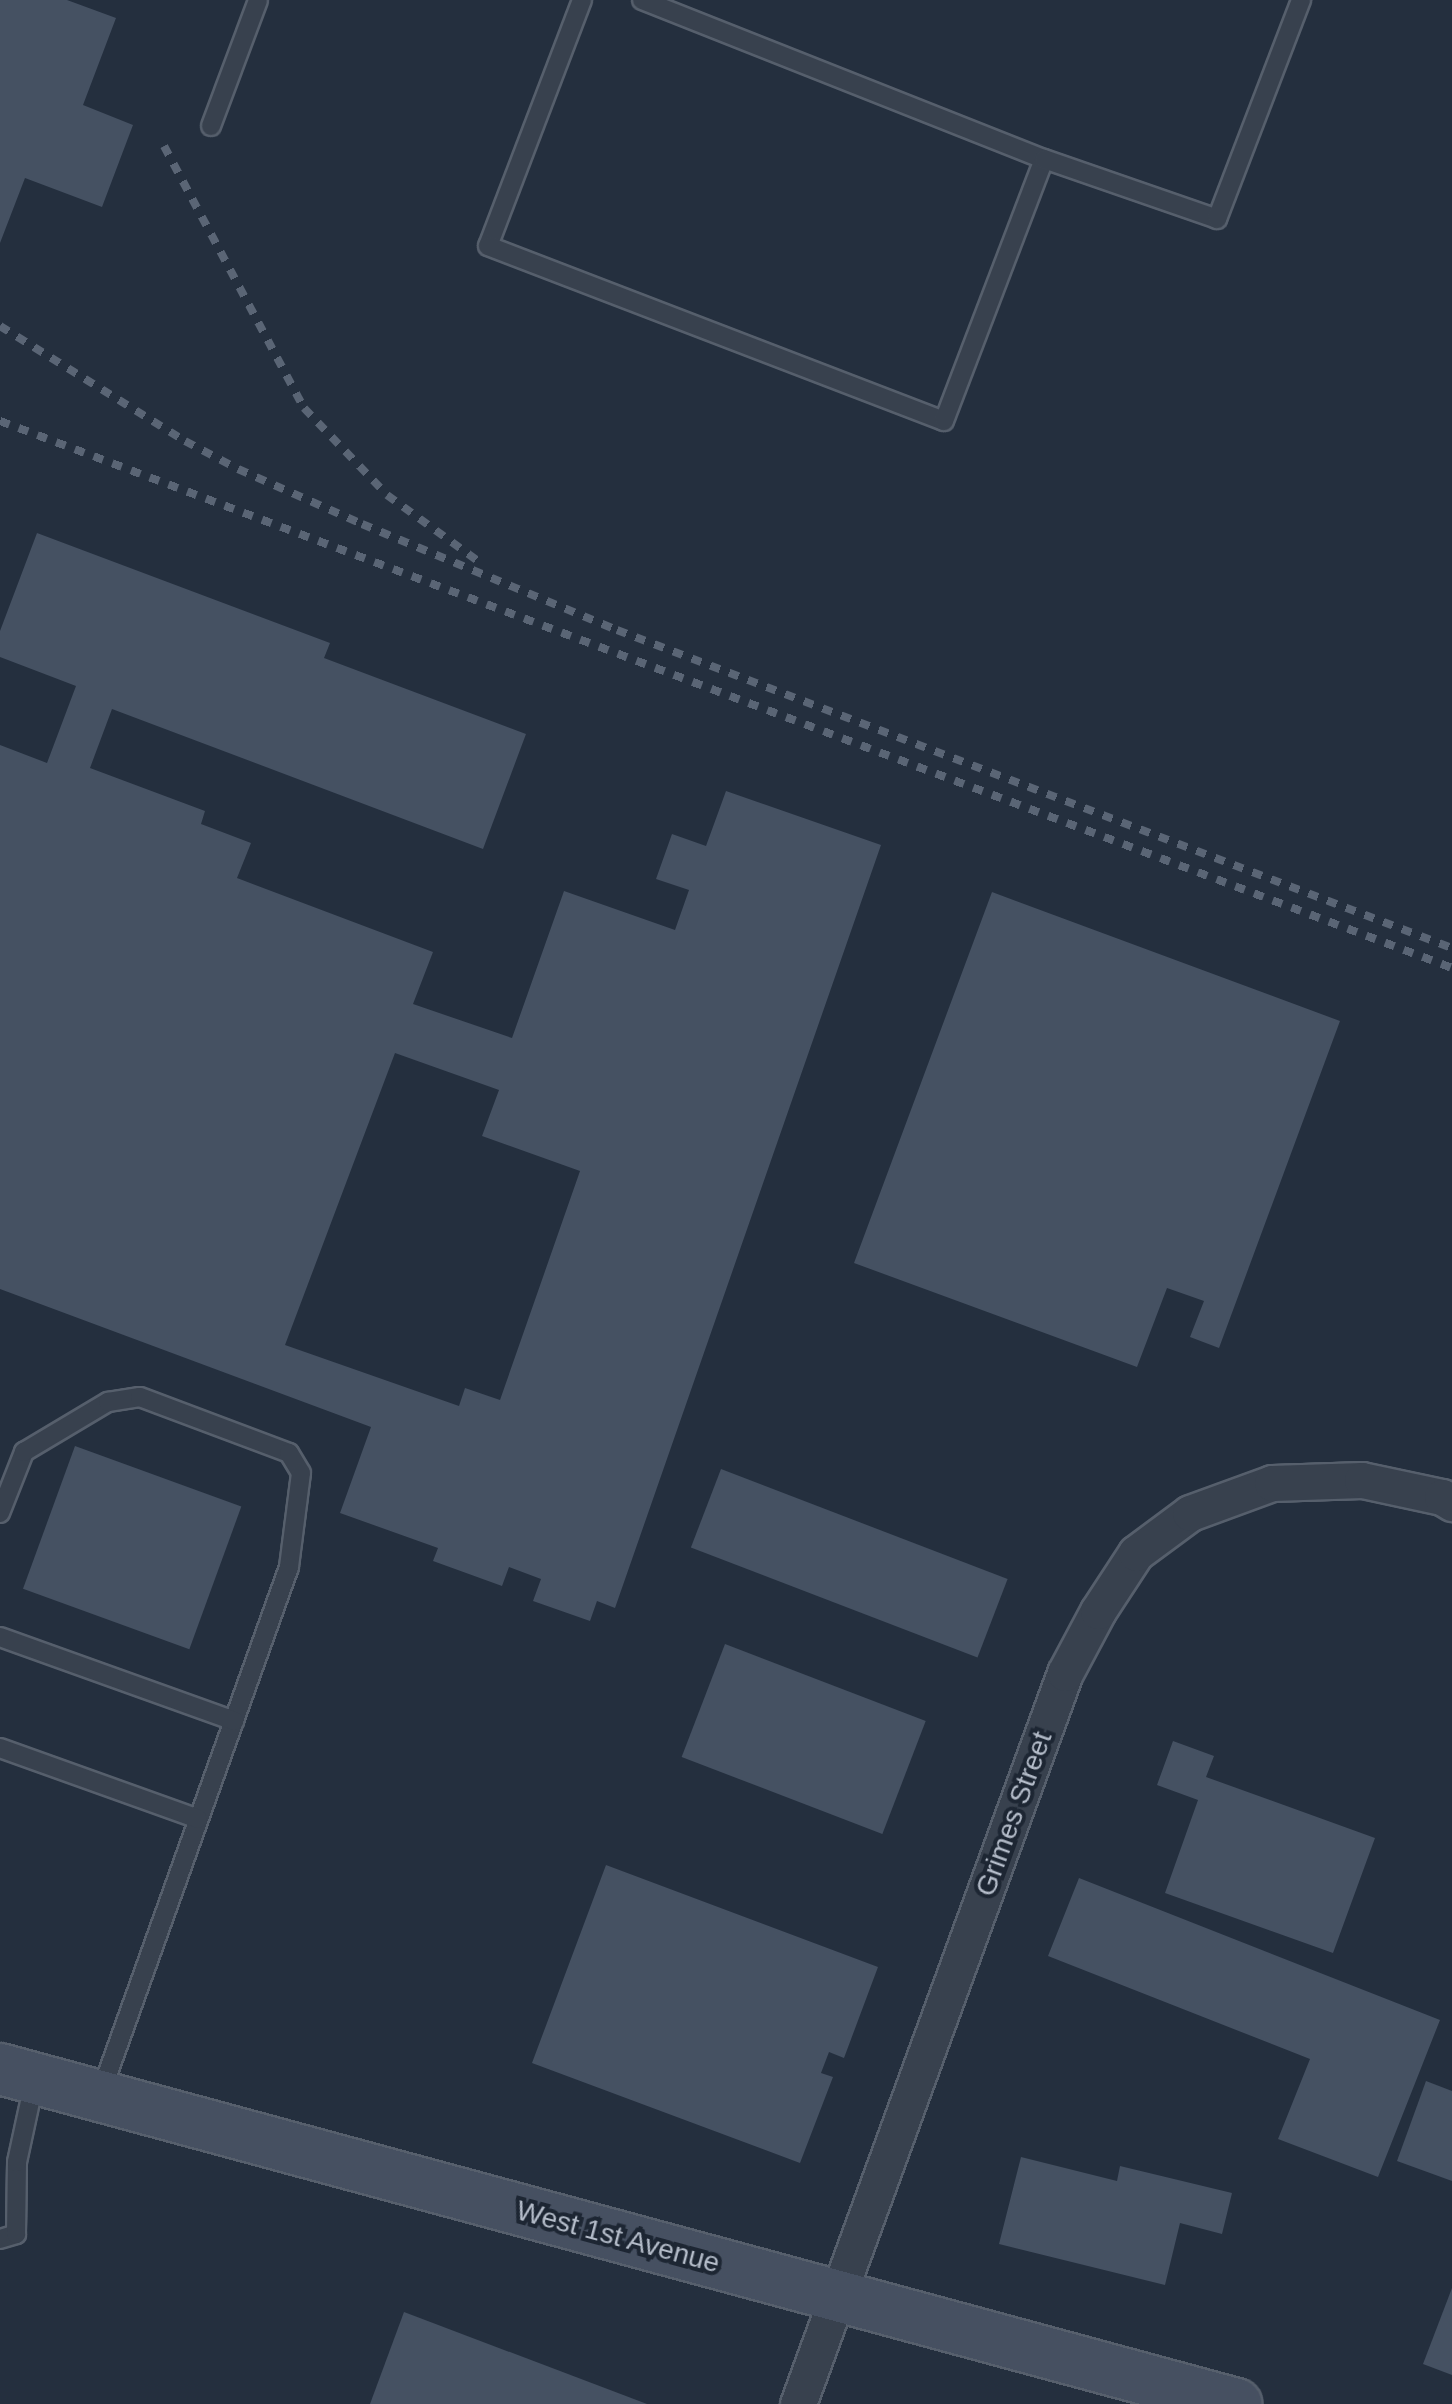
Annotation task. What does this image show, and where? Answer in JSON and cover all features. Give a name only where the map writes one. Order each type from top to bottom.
[{"type":"street","name":"Grimes Street","points":[[798,2404],[1065,1673],[1098,1611],[1136,1553],[1190,1513],[1272,1484],[1362,1480],[1442,1497],[1452,1503]]},
{"type":"street","name":"West 1st Avenue","points":[[18,2074],[1236,2404]]},
{"type":"lane","points":[[210,126],[258,0]]},
{"type":"lane","points":[[582,0],[488,246],[944,421],[1044,159]]},
{"type":"lane","points":[[642,0],[1044,159],[1217,219],[1301,0]]},
{"type":"lane","points":[[0,1513],[24,1452],[108,1402],[140,1397],[288,1453],[302,1473],[289,1567],[100,2096]]},
{"type":"lane","points":[[0,1637],[234,1721]]},
{"type":"lane","points":[[0,1748],[198,1819]]},
{"type":"lane","points":[[0,2238],[16,2234],[18,2074]]},
{"type":"building","points":[[0,0],[67,0],[116,18],[83,105],[133,125],[102,207],[25,178],[0,243]]},
{"type":"building","points":[[37,533],[330,643],[324,658],[526,734],[483,849],[112,709],[90,768],[205,811],[201,824],[251,843],[237,878],[433,952],[413,1004],[512,1038],[564,891],[675,930],[689,890],[656,879],[672,834],[706,846],[726,791],[881,845],[615,1608],[597,1601],[590,1621],[533,1601],[541,1579],[509,1567],[502,1586],[433,1561],[438,1548],[340,1513],[371,1427],[0,1289],[0,745],[47,763],[76,686],[0,657],[0,631]],"holes":[[[395,1053],[499,1090],[482,1136],[580,1171],[500,1400],[465,1388],[459,1406],[285,1345]]]},
{"type":"building","points":[[992,892],[1340,1021],[1219,1348],[1190,1337],[1204,1301],[1167,1288],[1137,1367],[854,1263]]},
{"type":"building","points":[[75,1446],[241,1507],[189,1649],[23,1589]]},
{"type":"building","points":[[721,1469],[1008,1579],[978,1657],[691,1547]]},
{"type":"building","points":[[725,1644],[926,1721],[882,1834],[682,1757]]},
{"type":"building","points":[[1173,1741],[1214,1756],[1206,1777],[1375,1838],[1333,1953],[1165,1893],[1198,1800],[1157,1785]]},
{"type":"building","points":[[606,1865],[878,1967],[844,2058],[829,2052],[821,2073],[833,2077],[800,2163],[532,2063]]},
{"type":"building","points":[[1079,1878],[1440,2020],[1378,2177],[1278,2139],[1310,2059],[1048,1956]]},
{"type":"building","points":[[1426,2081],[1452,2091],[1452,2181],[1397,2161]]},
{"type":"building","points":[[1021,2157],[1117,2181],[1120,2166],[1232,2193],[1222,2234],[1180,2223],[1165,2285],[999,2244]]},
{"type":"building","points":[[1452,2288],[1452,2375],[1423,2364]]},
{"type":"building","points":[[404,2312],[647,2404],[370,2404]]},
{"type":"railway","points":[[164,146],[304,408],[387,495],[478,561]]},
{"type":"railway","points":[[0,326],[185,441],[362,524],[617,630],[1452,948]]},
{"type":"railway","points":[[0,421],[1452,968]]}]
